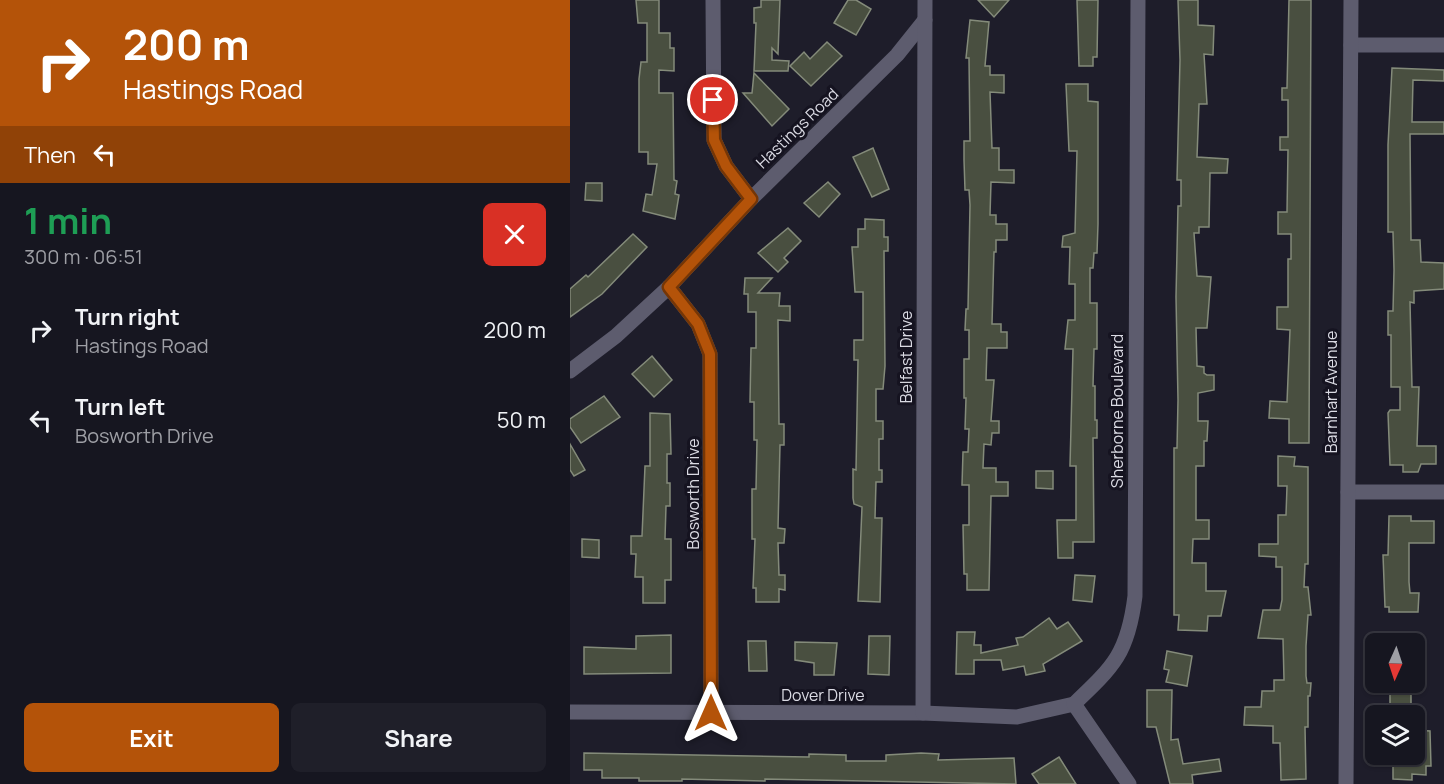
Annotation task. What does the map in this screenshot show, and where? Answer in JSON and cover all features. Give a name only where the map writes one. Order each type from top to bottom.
[{"type":"street","points":[[713,0],[714,140],[726,166],[751,199]]},
{"type":"street","name":"Belfast Drive","points":[[923,713],[925,0]]},
{"type":"street","name":"Hastings Road","points":[[570,371],[616,336],[669,287],[751,199],[897,55],[924,22],[931,0]]},
{"type":"street","name":"Sherborne Boulevard","points":[[1074,704],[1116,663],[1127,641],[1135,596],[1138,0]]},
{"type":"street","name":"Barnhart Avenue","points":[[1346,784],[1351,0]]},
{"type":"street","points":[[1352,45],[1444,45]]},
{"type":"street","name":"Bosworth Drive","points":[[669,287],[698,324],[710,354],[711,713]]},
{"type":"street","points":[[1348,492],[1444,492]]},
{"type":"street","points":[[1074,704],[1130,784]]},
{"type":"street","name":"Dover Drive","points":[[570,712],[923,713],[1017,717],[1074,704]]},
{"type":"building","points":[[636,0],[659,0],[659,33],[670,33],[670,48],[674,48],[674,71],[659,70],[659,93],[673,93],[674,180],[677,181],[675,194],[679,195],[675,219],[643,211],[646,194],[652,195],[657,164],[648,164],[648,152],[639,152],[639,79],[641,62],[647,62],[647,23],[638,23]]},
{"type":"building","points":[[761,0],[780,0],[778,54],[772,48],[772,60],[789,61],[788,71],[754,71],[756,23],[754,23],[754,8],[761,7]]},
{"type":"building","points":[[848,0],[856,0],[871,9],[856,35],[834,23]]},
{"type":"building","points":[[978,0],[1009,0],[994,17]]},
{"type":"building","points":[[1077,0],[1098,0],[1097,57],[1093,57],[1093,66],[1079,66]]},
{"type":"building","points":[[1178,0],[1198,0],[1198,25],[1214,26],[1213,55],[1204,54],[1207,104],[1199,104],[1197,157],[1228,159],[1227,173],[1210,173],[1209,227],[1199,227],[1199,233],[1194,233],[1197,276],[1211,277],[1207,328],[1196,328],[1197,366],[1204,367],[1204,373],[1207,375],[1214,375],[1214,390],[1198,393],[1198,421],[1208,421],[1207,441],[1204,441],[1204,466],[1196,466],[1196,520],[1209,520],[1209,539],[1193,539],[1192,563],[1206,563],[1206,591],[1226,591],[1221,616],[1208,616],[1207,631],[1178,630],[1179,615],[1174,615],[1174,448],[1177,448],[1178,400],[1176,297],[1178,206],[1181,206],[1181,180],[1177,180],[1180,60]]},
{"type":"building","points":[[1289,0],[1311,0],[1309,443],[1289,443],[1289,419],[1269,418],[1270,401],[1287,402],[1290,330],[1277,329],[1277,307],[1288,307],[1288,259],[1291,259],[1291,234],[1278,234],[1278,212],[1287,212],[1288,150],[1280,150],[1280,137],[1288,137],[1288,100],[1282,100],[1282,88],[1287,88]]},
{"type":"building","points":[[970,20],[989,22],[985,66],[990,66],[990,75],[1004,75],[1004,93],[990,92],[992,148],[999,148],[999,170],[1014,170],[1014,183],[991,182],[990,215],[996,215],[996,224],[1007,224],[1007,240],[996,240],[996,252],[994,252],[992,324],[1001,324],[1001,332],[1007,332],[1007,348],[987,348],[986,380],[994,380],[991,421],[999,421],[999,433],[992,433],[991,445],[984,444],[983,468],[996,468],[996,482],[1008,482],[1008,496],[991,496],[989,590],[967,590],[967,574],[964,574],[963,525],[969,525],[969,485],[962,485],[963,452],[968,452],[969,429],[965,429],[964,359],[969,359],[969,330],[965,330],[966,309],[968,309],[970,205],[969,190],[965,190],[964,141],[970,141],[969,58],[966,58]]},
{"type":"building","points":[[827,42],[842,56],[811,86],[790,66],[804,52],[810,59]]},
{"type":"building","points":[[1392,68],[1444,70],[1444,81],[1413,80],[1412,122],[1444,122],[1444,134],[1410,134],[1411,240],[1420,240],[1421,262],[1444,263],[1444,289],[1414,291],[1414,303],[1410,302],[1412,387],[1419,387],[1417,446],[1436,446],[1436,464],[1421,464],[1418,472],[1403,472],[1403,465],[1390,465],[1388,413],[1390,410],[1400,410],[1400,387],[1391,387],[1391,335],[1388,335],[1388,311],[1393,311],[1394,270],[1393,232],[1388,232],[1388,145]]},
{"type":"building","points":[[754,73],[789,109],[772,126],[743,93],[752,93]]},
{"type":"building","points":[[1066,84],[1088,84],[1088,101],[1098,102],[1097,253],[1094,253],[1093,268],[1090,268],[1090,303],[1097,303],[1097,349],[1094,349],[1093,386],[1095,386],[1097,438],[1093,438],[1094,542],[1073,542],[1073,558],[1058,558],[1057,520],[1076,520],[1076,466],[1070,466],[1073,349],[1065,349],[1068,320],[1075,320],[1075,284],[1069,284],[1070,247],[1062,247],[1063,236],[1075,233],[1077,151],[1069,151]]},
{"type":"building","points":[[873,148],[889,189],[872,197],[853,157]]},
{"type":"building","points":[[828,182],[840,194],[819,217],[804,203]]},
{"type":"building","points":[[586,183],[602,183],[602,201],[585,200]]},
{"type":"building","points":[[865,219],[884,220],[884,237],[888,237],[888,251],[884,251],[885,366],[883,389],[876,389],[876,421],[883,421],[883,439],[879,439],[879,470],[882,470],[882,482],[876,482],[875,518],[882,518],[880,602],[858,601],[862,507],[854,504],[853,498],[853,469],[856,470],[858,360],[854,360],[854,340],[863,340],[863,292],[855,292],[852,247],[858,247],[858,229],[865,229]]},
{"type":"building","points":[[788,228],[801,241],[784,258],[788,262],[778,272],[758,253]]},
{"type":"building","points":[[633,234],[647,247],[602,294],[570,317],[570,289],[586,275],[588,277]]},
{"type":"building","points":[[745,278],[772,278],[758,293],[780,293],[779,306],[790,306],[790,321],[778,320],[779,424],[784,424],[784,445],[780,445],[778,528],[785,529],[784,543],[778,543],[779,575],[785,575],[785,590],[779,589],[779,602],[756,602],[756,588],[753,588],[755,539],[752,539],[752,489],[756,489],[757,440],[754,440],[754,402],[750,402],[751,348],[756,348],[756,312],[748,312],[748,294],[744,294]]},
{"type":"building","points":[[652,356],[672,380],[654,397],[632,374]]},
{"type":"building","points":[[604,396],[620,417],[581,443],[570,427],[570,419]]},
{"type":"building","points":[[650,413],[670,414],[671,454],[667,454],[667,483],[670,483],[670,506],[666,506],[665,539],[671,539],[671,580],[665,580],[665,603],[643,603],[643,577],[635,577],[636,554],[631,554],[631,536],[642,536],[645,466],[650,466]]},
{"type":"building","points":[[570,444],[585,470],[574,476],[570,470]]},
{"type":"building","points":[[1278,456],[1295,457],[1294,466],[1308,467],[1308,564],[1305,564],[1304,587],[1308,587],[1311,615],[1308,615],[1306,676],[1307,683],[1311,683],[1310,696],[1308,696],[1308,727],[1305,727],[1306,779],[1281,780],[1280,743],[1273,743],[1273,726],[1244,725],[1245,707],[1261,707],[1262,691],[1274,691],[1274,680],[1284,680],[1283,639],[1258,638],[1263,610],[1280,610],[1282,600],[1282,567],[1276,567],[1276,557],[1259,556],[1259,544],[1278,544],[1278,515],[1286,515],[1287,486],[1278,486]]},
{"type":"building","points":[[1036,471],[1053,471],[1053,489],[1036,488]]},
{"type":"building","points":[[1389,516],[1411,516],[1411,521],[1434,521],[1434,543],[1409,543],[1410,593],[1419,593],[1418,612],[1389,612],[1389,607],[1385,607],[1383,555],[1388,555]]},
{"type":"building","points":[[582,539],[599,540],[599,558],[582,557]]},
{"type":"building","points":[[1075,575],[1095,576],[1092,602],[1073,600]]},
{"type":"building","points":[[1049,618],[1057,629],[1068,622],[1082,641],[1043,664],[1045,671],[1026,675],[1024,666],[1003,670],[1001,660],[974,660],[974,674],[956,674],[957,632],[975,632],[974,645],[981,645],[981,653],[1018,645],[1016,638],[1023,637]]},
{"type":"building","points":[[671,635],[671,673],[584,674],[584,647],[636,649],[636,636]]},
{"type":"building","points":[[869,636],[890,636],[889,675],[868,674]]},
{"type":"building","points":[[748,641],[766,641],[767,671],[749,671]]},
{"type":"building","points":[[795,642],[837,643],[834,675],[814,675],[814,663],[795,660]]},
{"type":"building","points":[[1167,651],[1192,656],[1187,686],[1166,682],[1169,670],[1164,669]]},
{"type":"building","points":[[1147,690],[1172,690],[1171,740],[1178,739],[1183,764],[1219,759],[1221,771],[1192,775],[1193,784],[1170,784],[1156,727],[1147,727]]},
{"type":"building","points":[[1390,693],[1411,693],[1411,705],[1390,705]]},
{"type":"building","points":[[1425,731],[1430,731],[1431,766],[1426,766],[1426,775],[1412,774],[1412,780],[1393,779],[1393,765],[1425,765]]},
{"type":"building","points":[[584,753],[809,757],[809,754],[846,755],[846,761],[886,761],[886,755],[921,753],[939,754],[938,760],[1014,758],[1016,784],[765,779],[765,781],[682,779],[682,781],[639,781],[639,778],[602,778],[602,770],[584,770]]},
{"type":"building","points":[[1059,757],[1076,784],[1039,784],[1032,774]]},
{"type":"route","points":[[711,713],[712,392],[710,354],[698,324],[669,287],[751,199],[726,166],[714,140],[713,100]]}]
